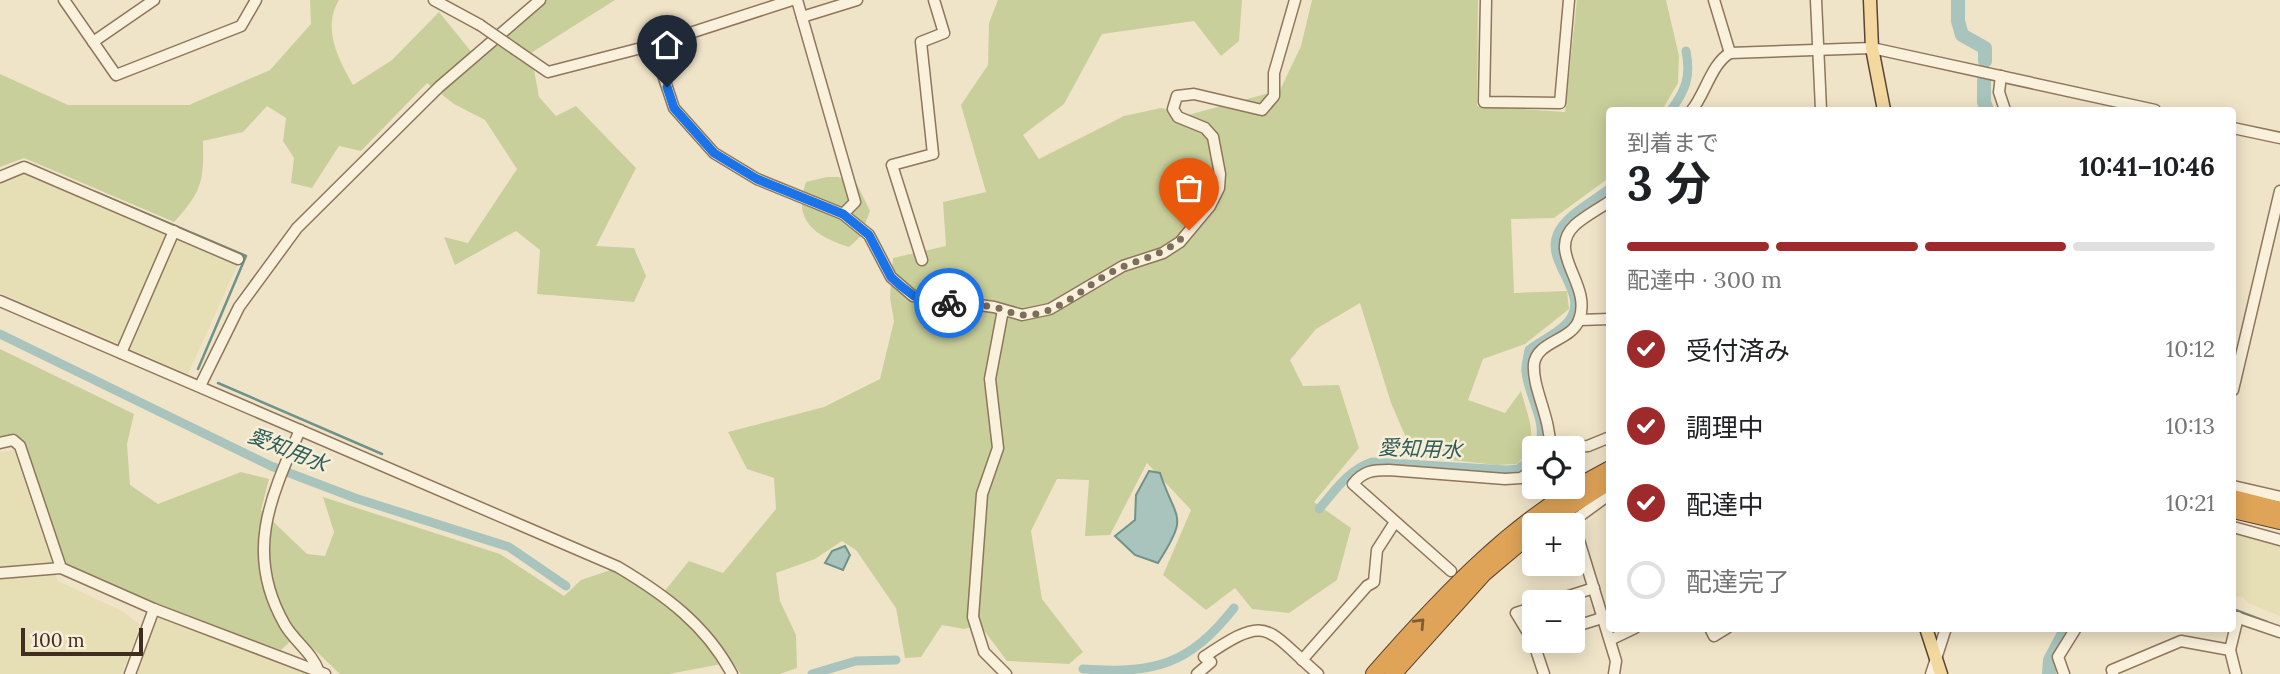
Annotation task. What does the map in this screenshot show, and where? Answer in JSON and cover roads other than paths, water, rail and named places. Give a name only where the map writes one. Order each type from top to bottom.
[{"type":"highway","points":[[1374,674],[1495,546],[1551,504],[1606,471]]},
{"type":"highway","points":[[1560,513],[1606,484]]},
{"type":"highway","points":[[2236,499],[2280,510]]},
{"type":"highway","points":[[2236,511],[2280,521]]},
{"type":"highway","points":[[1393,674],[1484,573],[1522,541]]},
{"type":"main road","points":[[1870,0],[1872,48],[1883,107]]},
{"type":"main road","points":[[1927,632],[1941,674]]},
{"type":"street","points":[[64,0],[116,75],[241,26],[256,0]]},
{"type":"street","points":[[93,42],[154,0]]},
{"type":"street","points":[[434,0],[481,25],[548,72],[653,45],[794,0],[802,17],[855,202],[843,214]]},
{"type":"street","points":[[200,386],[239,307],[297,228],[439,87],[540,0]]},
{"type":"street","points":[[802,17],[857,0]]},
{"type":"street","points":[[922,260],[892,165],[933,154],[920,42],[944,33],[934,0]]},
{"type":"street","points":[[653,45],[674,108],[714,153],[757,179],[843,214],[869,235],[891,277],[914,296],[1022,315],[1050,310],[1115,270],[1155,257],[1180,242],[1210,206],[1219,188],[1220,174],[1213,137],[1205,128],[1178,117],[1173,108],[1177,96],[1194,94],[1262,110],[1274,96],[1274,74],[1295,0]]},
{"type":"street","points":[[1486,0],[1484,102],[1560,103],[1569,0]]},
{"type":"street","points":[[1714,0],[1730,53]]},
{"type":"street","points":[[1816,0],[1821,107]]},
{"type":"street","points":[[1694,107],[1703,96],[1722,57],[1730,53],[1872,48],[2141,107]]},
{"type":"street","points":[[2001,76],[1999,92],[2004,107]]},
{"type":"street","points":[[2236,129],[2280,138]]},
{"type":"street","points":[[0,177],[24,167],[238,259]]},
{"type":"street","points":[[2236,377],[2280,191]]},
{"type":"street","points":[[1551,436],[1551,428],[1535,378],[1534,364],[1537,355],[1546,346],[1567,334],[1579,320],[1582,292],[1563,254],[1565,239],[1573,226],[1606,204]]},
{"type":"street","points":[[121,353],[174,231]]},
{"type":"street","points":[[0,301],[618,567],[662,593],[684,612],[703,632],[732,674]]},
{"type":"street","points":[[1003,310],[990,379],[998,447],[982,494],[972,617],[984,652],[1006,674]]},
{"type":"street","points":[[1579,320],[1606,319]]},
{"type":"street","points":[[300,430],[279,478],[265,522],[265,574],[286,626],[313,657],[322,673]]},
{"type":"street","points":[[1585,446],[1606,439]]},
{"type":"street","points":[[0,443],[13,440],[20,446],[61,568]]},
{"type":"street","points":[[1451,571],[1353,484],[1359,476],[1370,470],[1389,470],[1504,479],[1522,477]]},
{"type":"street","points":[[2236,487],[2280,498]]},
{"type":"street","points":[[1606,497],[1573,521],[1606,629]]},
{"type":"street","points":[[1302,660],[1367,586],[1374,582],[1377,550],[1395,522]]},
{"type":"street","points":[[2236,528],[2280,540]]},
{"type":"street","points":[[0,573],[61,568],[154,609],[322,673]]},
{"type":"street","points":[[1585,591],[1594,588]]},
{"type":"street","points":[[130,674],[154,609]]},
{"type":"street","points":[[2236,616],[2280,632]]},
{"type":"street","points":[[1585,624],[1602,618]]},
{"type":"street","points":[[1197,674],[1211,662],[1205,657],[1244,631],[1256,628],[1270,633],[1318,674]]},
{"type":"street","points":[[1607,632],[1616,661],[1614,674]]},
{"type":"street","points":[[1610,640],[1627,632]]},
{"type":"street","points":[[1931,674],[1945,632]]},
{"type":"street","points":[[2056,674],[2058,657],[2074,632]]},
{"type":"street","points":[[2233,632],[2230,650],[2236,674]]},
{"type":"street","points":[[2113,674],[2112,670],[2181,640],[2230,650]]},
{"type":"street","points":[[1538,653],[1544,674]]},
{"type":"street","points":[[2058,657],[2064,674]]},
{"type":"water","points":[[1149,471],[1160,473],[1177,518],[1174,535],[1158,563],[1135,555],[1115,536],[1135,520],[1136,495]]},
{"type":"water","points":[[845,546],[850,555],[843,570],[825,563],[832,551]]},
{"type":"waterway","points":[[1958,0],[1958,21],[1962,35],[1985,48],[1985,61]]},
{"type":"waterway","name":"愛知用水","points":[[1673,107],[1686,82],[1686,51]]},
{"type":"waterway","points":[[1984,80],[1986,107]]},
{"type":"waterway","name":"愛知用水","points":[[1541,436],[1540,419],[1526,372],[1529,350],[1565,325],[1573,314],[1575,303],[1557,258],[1557,235],[1566,221],[1606,191]]},
{"type":"waterway","points":[[95,192],[246,256],[198,369]]},
{"type":"waterway","name":"愛知用水","points":[[0,334],[271,466],[355,498],[509,547],[566,586]]},
{"type":"waterway","points":[[218,383],[382,454]]},
{"type":"waterway","name":"愛知用水","points":[[1319,509],[1349,475],[1372,462],[1507,470],[1522,466]]},
{"type":"waterway","name":"愛知用水","points":[[1083,669],[1131,670],[1169,662],[1202,642],[1234,608]]},
{"type":"waterway","points":[[2236,610],[2267,622]]},
{"type":"waterway","points":[[2049,674],[2050,660],[2065,632]]},
{"type":"waterway","name":"愛知用水","points":[[812,674],[856,661],[896,660]]}]
